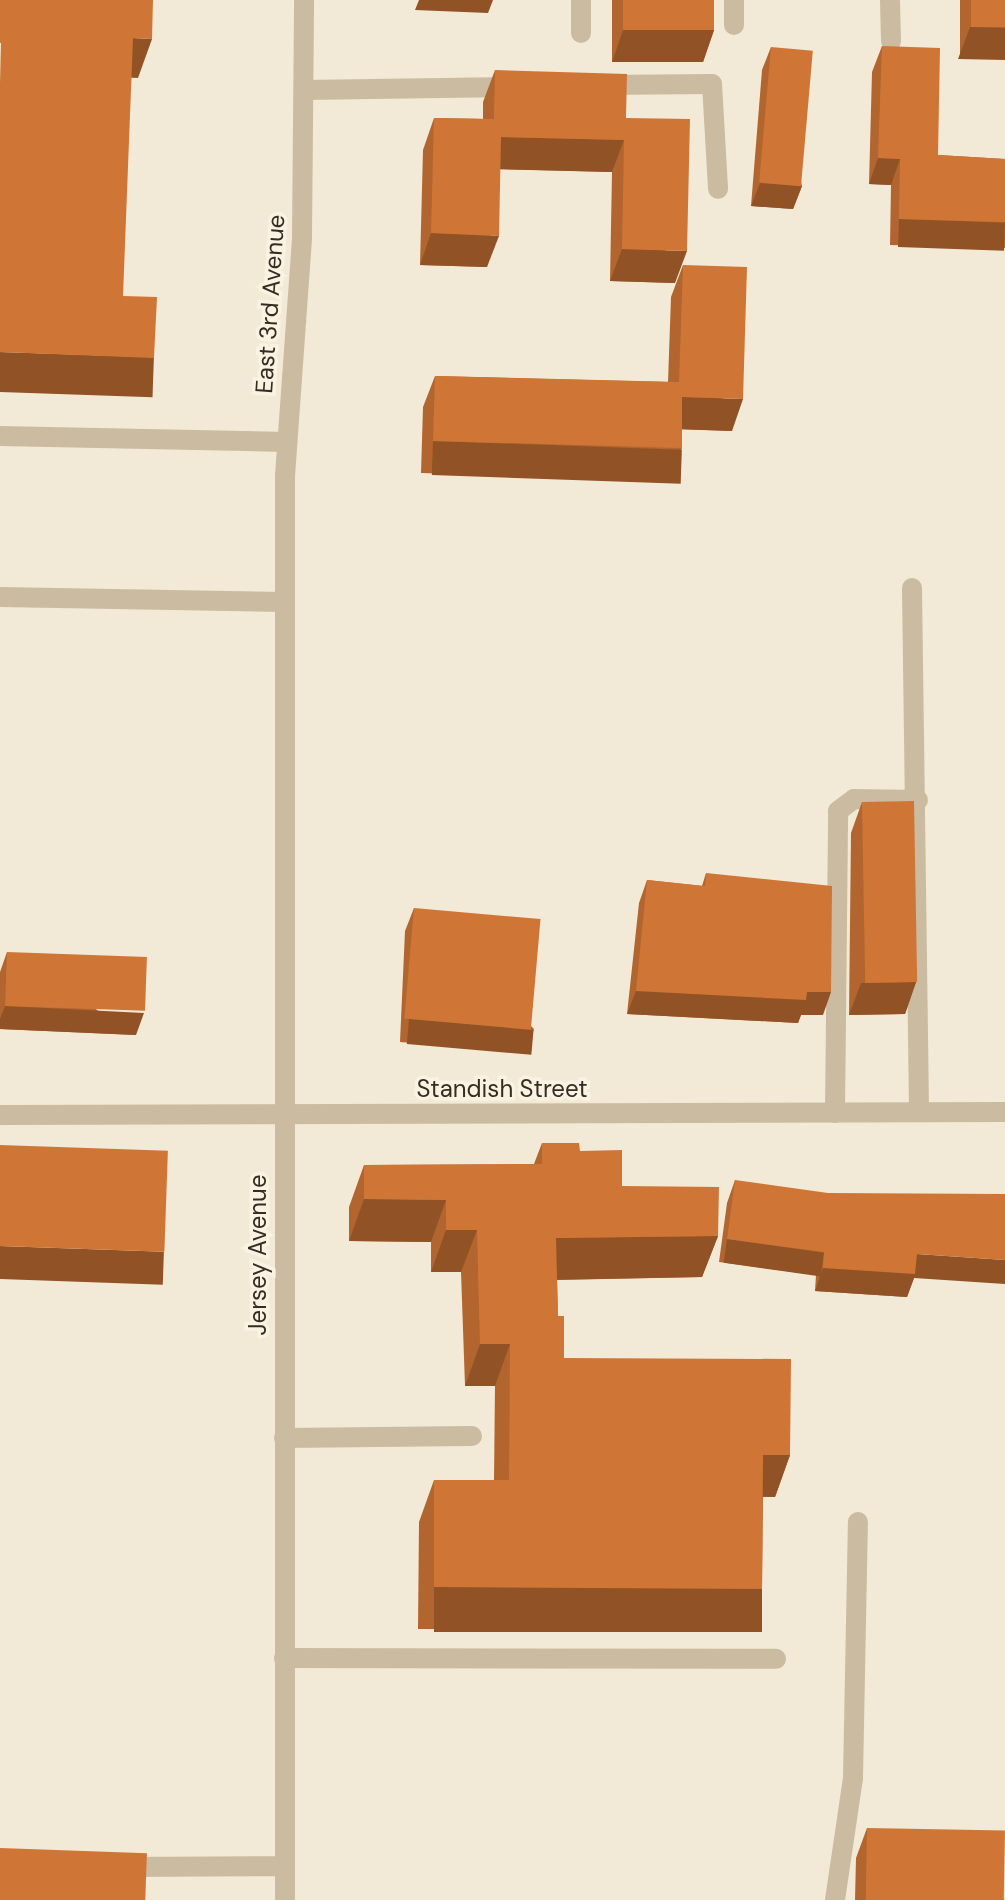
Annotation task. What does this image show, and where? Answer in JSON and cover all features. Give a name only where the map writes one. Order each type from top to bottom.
[{"type":"street","name":"East 3rd Avenue","points":[[283,606],[287,442],[304,90],[304,0]]},
{"type":"street","points":[[581,0],[581,33]]},
{"type":"street","points":[[734,0],[734,25]]},
{"type":"street","points":[[890,0],[891,41]]},
{"type":"street","points":[[572,86],[712,84],[718,189]]},
{"type":"street","points":[[304,90],[541,86]]},
{"type":"street","points":[[0,436],[287,442]]},
{"type":"street","points":[[912,588],[918,800],[919,1112]]},
{"type":"street","points":[[0,597],[283,606]]},
{"type":"street","name":"Jersey Avenue","points":[[283,606],[285,1900]]},
{"type":"street","points":[[835,1113],[838,811],[854,799],[918,800]]},
{"type":"street","name":"Standish Street","points":[[0,1115],[283,1117],[1005,1112]]},
{"type":"street","points":[[284,1438],[472,1436]]},
{"type":"street","points":[[835,1900],[853,1778],[858,1522]]},
{"type":"street","points":[[284,1658],[776,1659]]},
{"type":"street","points":[[95,1867],[285,1866]]},
{"type":"building","points":[[0,0],[153,0],[152,39],[133,38],[123,296],[157,297],[154,358],[0,352]]},
{"type":"building","points":[[623,0],[714,0],[714,30],[623,30]]},
{"type":"building","points":[[971,0],[1005,0],[1005,27],[971,27]]},
{"type":"building","points":[[882,46],[940,48],[938,155],[1005,159],[1005,222],[899,219],[900,159],[878,158]]},
{"type":"building","points":[[771,47],[813,51],[801,186],[759,182]]},
{"type":"building","points":[[495,70],[627,74],[626,118],[690,119],[687,251],[622,249],[624,140],[501,137],[499,236],[431,233],[434,118],[494,119]]},
{"type":"building","points":[[683,265],[747,267],[743,399],[682,397],[682,448],[433,441],[435,376],[679,382]]},
{"type":"building","points":[[914,801],[917,982],[865,983],[862,802]]},
{"type":"building","points":[[706,873],[832,886],[831,992],[807,992],[806,1000],[636,991],[647,880],[705,886]]},
{"type":"building","points":[[414,908],[541,919],[531,1030],[404,1019]]},
{"type":"building","points":[[7,952],[147,957],[145,1011],[5,1006]]},
{"type":"building","points":[[542,1143],[579,1143],[580,1151],[622,1150],[622,1186],[719,1187],[718,1236],[556,1238],[558,1316],[564,1316],[564,1358],[791,1359],[790,1455],[763,1455],[762,1589],[434,1587],[434,1480],[509,1480],[510,1344],[480,1344],[477,1230],[446,1230],[446,1200],[364,1199],[364,1165],[542,1164]]},
{"type":"building","points":[[0,1145],[168,1151],[164,1252],[0,1246]]},
{"type":"building","points":[[735,1180],[828,1193],[1005,1194],[1005,1260],[917,1254],[915,1274],[823,1268],[824,1252],[727,1239]]},
{"type":"building","points":[[867,1828],[1005,1830],[1004,1900],[866,1900]]},
{"type":"building","points":[[0,1848],[147,1853],[145,1900],[0,1900]]}]
